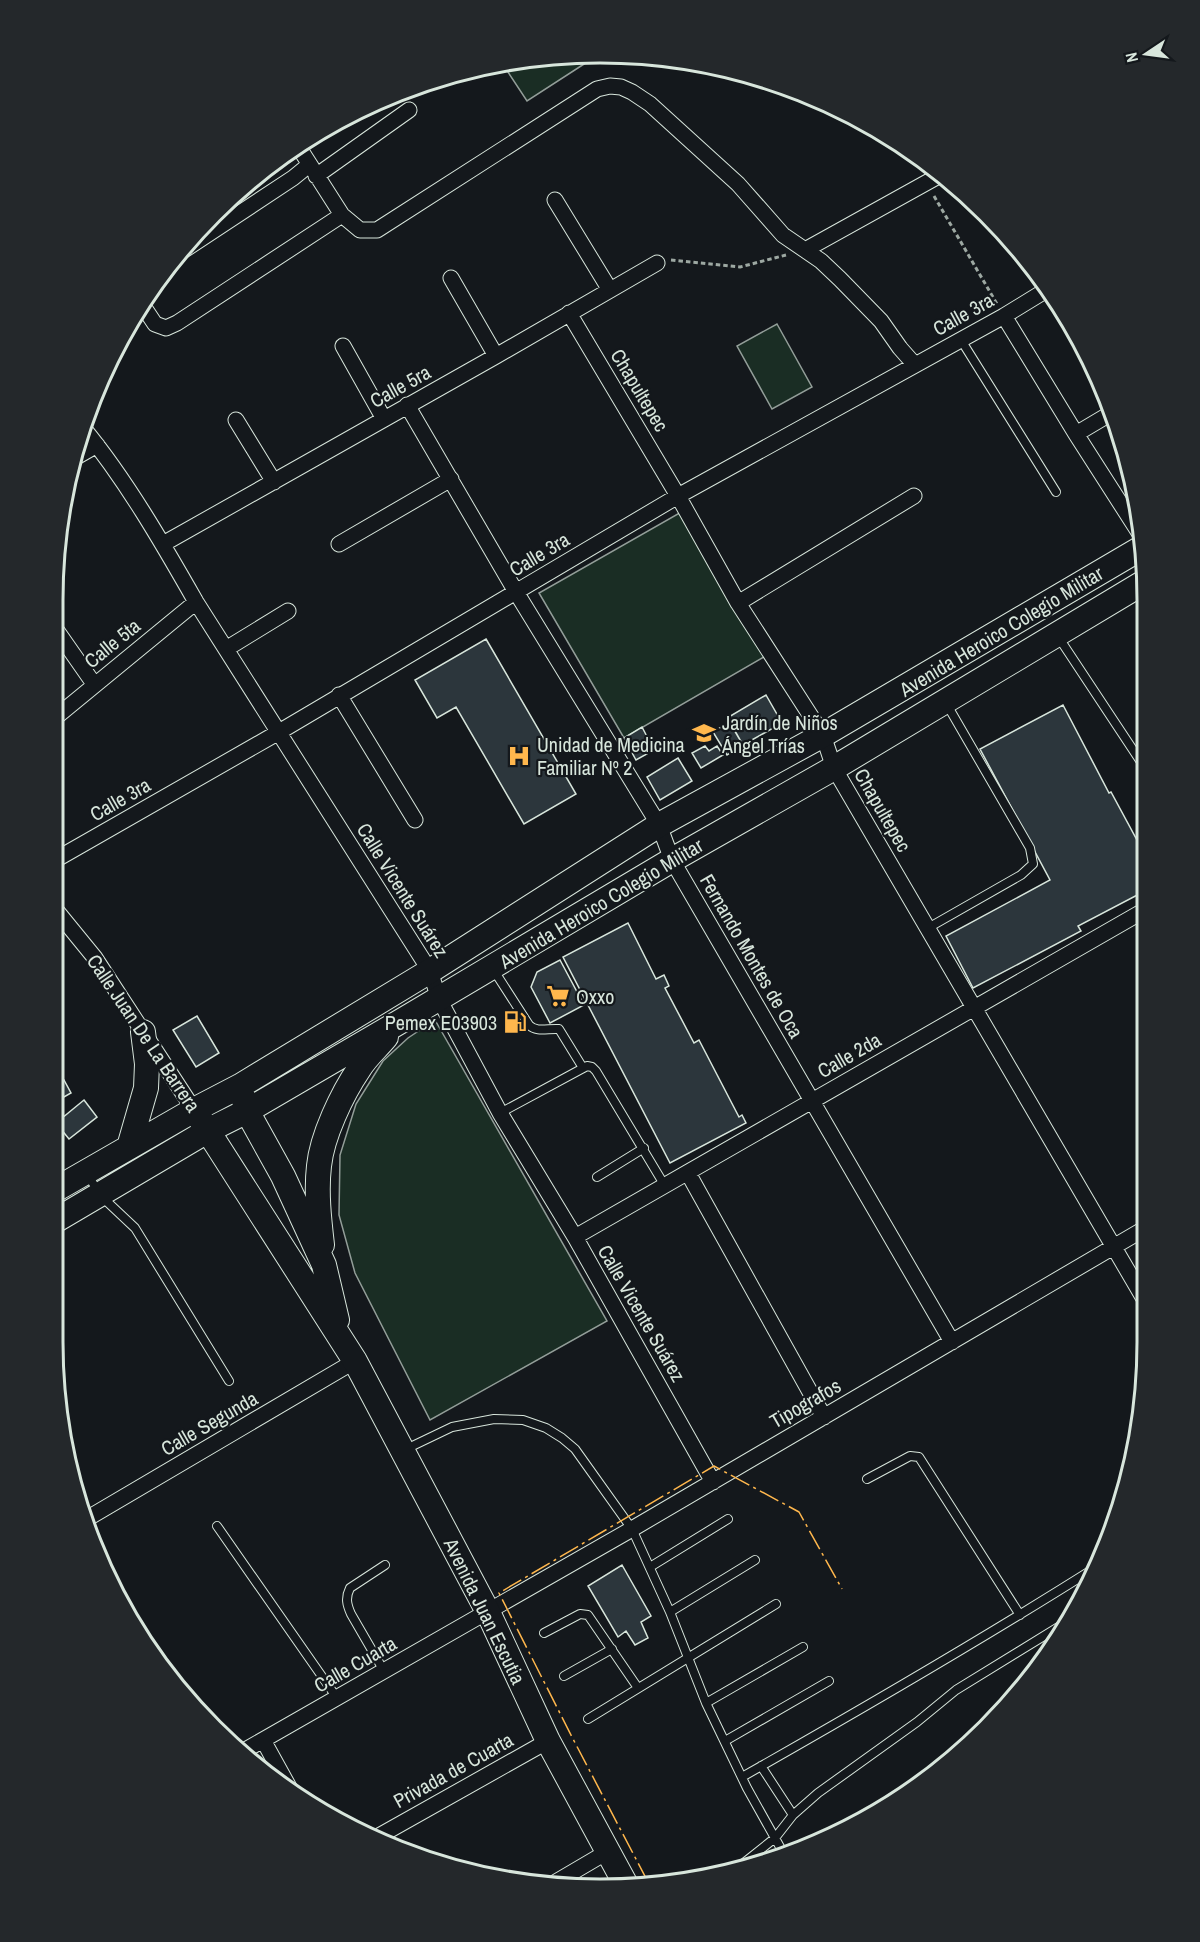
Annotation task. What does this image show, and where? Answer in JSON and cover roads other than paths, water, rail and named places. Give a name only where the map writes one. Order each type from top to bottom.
[{"type":"main road","name":"Avenida Heroico Colegio Militar","points":[[63,1185],[240,1086],[430,971],[659,825],[823,735],[1135,552]]},
{"type":"main road","name":"Avenida Heroico Colegio Militar","points":[[63,1216],[439,999],[672,860],[834,768],[1137,587]]},
{"type":"main road","points":[[324,1265],[318,1190],[319,1165],[326,1137],[343,1096],[359,1068],[396,1024]]},
{"type":"main road","points":[[129,1147],[146,1088],[147,1064],[143,1032]]},
{"type":"main road","name":"Avenida Juan Escutia","points":[[240,1086],[247,1111],[283,1176],[324,1265],[341,1337]]},
{"type":"main road","name":"Calle Juan De La Barrera","points":[[194,1110],[208,1131]]},
{"type":"main road","name":"Avenida Juan Escutia","points":[[208,1131],[355,1361],[488,1612],[548,1741],[622,1878]]},
{"type":"street","points":[[303,154],[342,215],[360,230],[376,230],[597,89],[610,86],[626,90],[650,104],[738,184],[783,235],[821,261],[859,297],[915,365]]},
{"type":"street","points":[[205,236],[293,178],[313,171],[409,111]]},
{"type":"street","points":[[805,250],[933,179]]},
{"type":"street","points":[[555,200],[610,290]]},
{"type":"street","points":[[147,312],[155,324],[166,328],[177,323],[342,215]]},
{"type":"street","name":"Calle 5ra","points":[[163,544],[657,263]]},
{"type":"street","points":[[451,278],[496,356]]},
{"type":"street","name":"Calle 3ra","points":[[63,855],[279,732],[678,496],[1040,294]]},
{"type":"street","name":"Chapultepec","points":[[569,313],[678,496],[738,603],[823,735],[834,768],[1137,1287]]},
{"type":"street","points":[[1004,316],[1130,519]]},
{"type":"street","points":[[343,346],[384,419]]},
{"type":"street","name":"Fernando Montes de Oca","points":[[407,405],[516,592],[659,825],[672,860],[952,1342]]},
{"type":"street","points":[[1076,434],[1105,417]]},
{"type":"street","points":[[236,420],[274,482]]},
{"type":"street","name":"Calle Vicente Suárez","points":[[89,435],[163,544],[226,650],[430,971],[439,999],[500,1113],[574,1237],[713,1482]]},
{"type":"street","points":[[83,453],[97,445]]},
{"type":"street","points":[[339,544],[451,480]]},
{"type":"street","points":[[738,603],[914,496]]},
{"type":"street","name":"Calle 5ta","points":[[63,711],[196,602]]},
{"type":"street","points":[[226,650],[288,610]]},
{"type":"street","points":[[63,639],[94,684]]},
{"type":"street","points":[[339,695],[415,820]]},
{"type":"street","name":"Calle 2da","points":[[574,1237],[1137,915]]},
{"type":"street","name":"Calle Juan De La Barrera","points":[[63,919],[95,958],[194,1110]]},
{"type":"street","points":[[688,1173],[824,1417]]},
{"type":"street","name":"Tipografos","points":[[488,1612],[1137,1233]]},
{"type":"street","name":"Calle Segunda","points":[[91,1516],[355,1361]]},
{"type":"street","name":"Calle Cuarta","points":[[249,1748],[488,1612]]},
{"type":"street","points":[[263,1740],[282,1774]]},
{"type":"street","name":"Privada de Cuarta","points":[[384,1833],[548,1741]]},
{"type":"street","points":[[563,1878],[607,1852]]},
{"type":"lane","points":[[961,340],[1056,492]]},
{"type":"lane","points":[[1056,634],[1137,756]]},
{"type":"lane","points":[[928,928],[1021,875],[1034,864],[1030,848],[945,701]]},
{"type":"lane","points":[[492,967],[529,1025],[539,1030],[559,1029],[583,1068]]},
{"type":"lane","points":[[500,1113],[583,1068],[592,1067],[644,1148],[665,1186]]},
{"type":"lane","points":[[597,1177],[644,1148]]},
{"type":"lane","points":[[85,1171],[100,1195],[135,1228],[230,1381]]},
{"type":"lane","points":[[403,1451],[452,1427],[494,1419],[523,1420],[546,1428],[575,1449],[632,1529],[670,1612],[706,1703],[742,1777],[781,1848]]},
{"type":"lane","points":[[867,1479],[910,1456],[919,1457],[1020,1615]]},
{"type":"lane","points":[[650,1567],[728,1519]]},
{"type":"lane","points":[[217,1526],[337,1698]]},
{"type":"lane","points":[[670,1612],[755,1560]]},
{"type":"lane","points":[[384,1671],[351,1614],[347,1605],[347,1594],[350,1588],[385,1565]]},
{"type":"lane","points":[[742,1777],[859,1711],[1084,1575]]},
{"type":"lane","points":[[588,1719],[776,1604]]},
{"type":"lane","points":[[544,1633],[580,1614],[588,1615],[638,1688]]},
{"type":"lane","points":[[750,1858],[775,1838],[793,1815],[818,1793],[917,1722],[956,1690],[1052,1631]]},
{"type":"lane","points":[[706,1703],[803,1647]]},
{"type":"lane","points":[[564,1676],[612,1649]]},
{"type":"lane","points":[[725,1741],[828,1681]]},
{"type":"lane","points":[[761,1766],[793,1815]]},
{"type":"place","name":"Jardín de Niños Ángel Trías","points":[[704,733]]},
{"type":"place","name":"Unidad de Medicina Familiar Nº 2","points":[[519,756]]},
{"type":"place","name":"Oxxo","points":[[558,996]]},
{"type":"place","name":"Pemex E03903","points":[[515,1022]]}]
